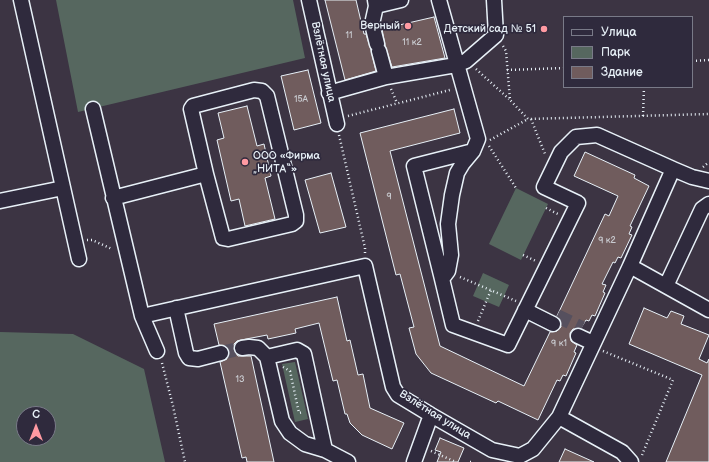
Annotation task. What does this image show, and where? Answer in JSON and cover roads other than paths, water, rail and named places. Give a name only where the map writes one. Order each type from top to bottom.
[{"type":"street","points":[[21,0],[79,259]]},
{"type":"street","name":"Взлётная улица","points":[[309,0],[322,51],[329,93],[336,121]]},
{"type":"street","points":[[386,77],[372,24],[375,3],[401,0]]},
{"type":"street","points":[[439,0],[461,63],[462,87],[478,139],[473,151],[463,162],[457,173],[448,224],[451,255],[445,275]]},
{"type":"street","points":[[329,93],[386,77],[461,63],[496,35],[494,0]]},
{"type":"street","points":[[254,90],[262,91],[267,96],[296,215],[296,221],[292,224],[228,239],[223,238],[206,174],[191,109],[193,106],[254,90]]},
{"type":"street","points":[[92,109],[142,316],[157,351]]},
{"type":"street","points":[[473,151],[414,166],[445,275],[453,325],[508,345],[578,203],[544,188],[561,152],[576,137],[597,135],[692,177],[709,181]]},
{"type":"street","name":"Взлётная улица","points":[[176,308],[365,266],[393,386],[398,394],[491,456],[521,459],[533,449],[558,417],[630,266],[673,169]]},
{"type":"street","points":[[113,198],[206,174]]},
{"type":"street","points":[[0,201],[63,188]]},
{"type":"street","points":[[666,286],[702,209],[709,204]]},
{"type":"street","points":[[630,266],[709,310]]},
{"type":"street","points":[[527,306],[555,320]]},
{"type":"street","points":[[142,316],[176,308],[186,353],[189,358],[198,359],[221,353]]},
{"type":"street","points":[[580,332],[594,341]]},
{"type":"street","points":[[242,348],[258,348],[267,357],[282,421],[290,433],[305,444],[325,450],[348,462]]},
{"type":"street","points":[[267,357],[297,350],[304,354],[325,450]]},
{"type":"street","points":[[414,462],[431,415]]},
{"type":"street","points":[[558,417],[622,452],[631,462]]},
{"type":"tunnel","points":[[557,316],[582,328]]},
{"type":"tunnel","points":[[221,353],[242,348]]},
{"type":"place","name":"Верный","points":[[408,26]]},
{"type":"place","name":"Детский сад № 51","points":[[544,29]]},
{"type":"place","name":"ООО «Фирма „НИТА“»","points":[[245,162]]}]
